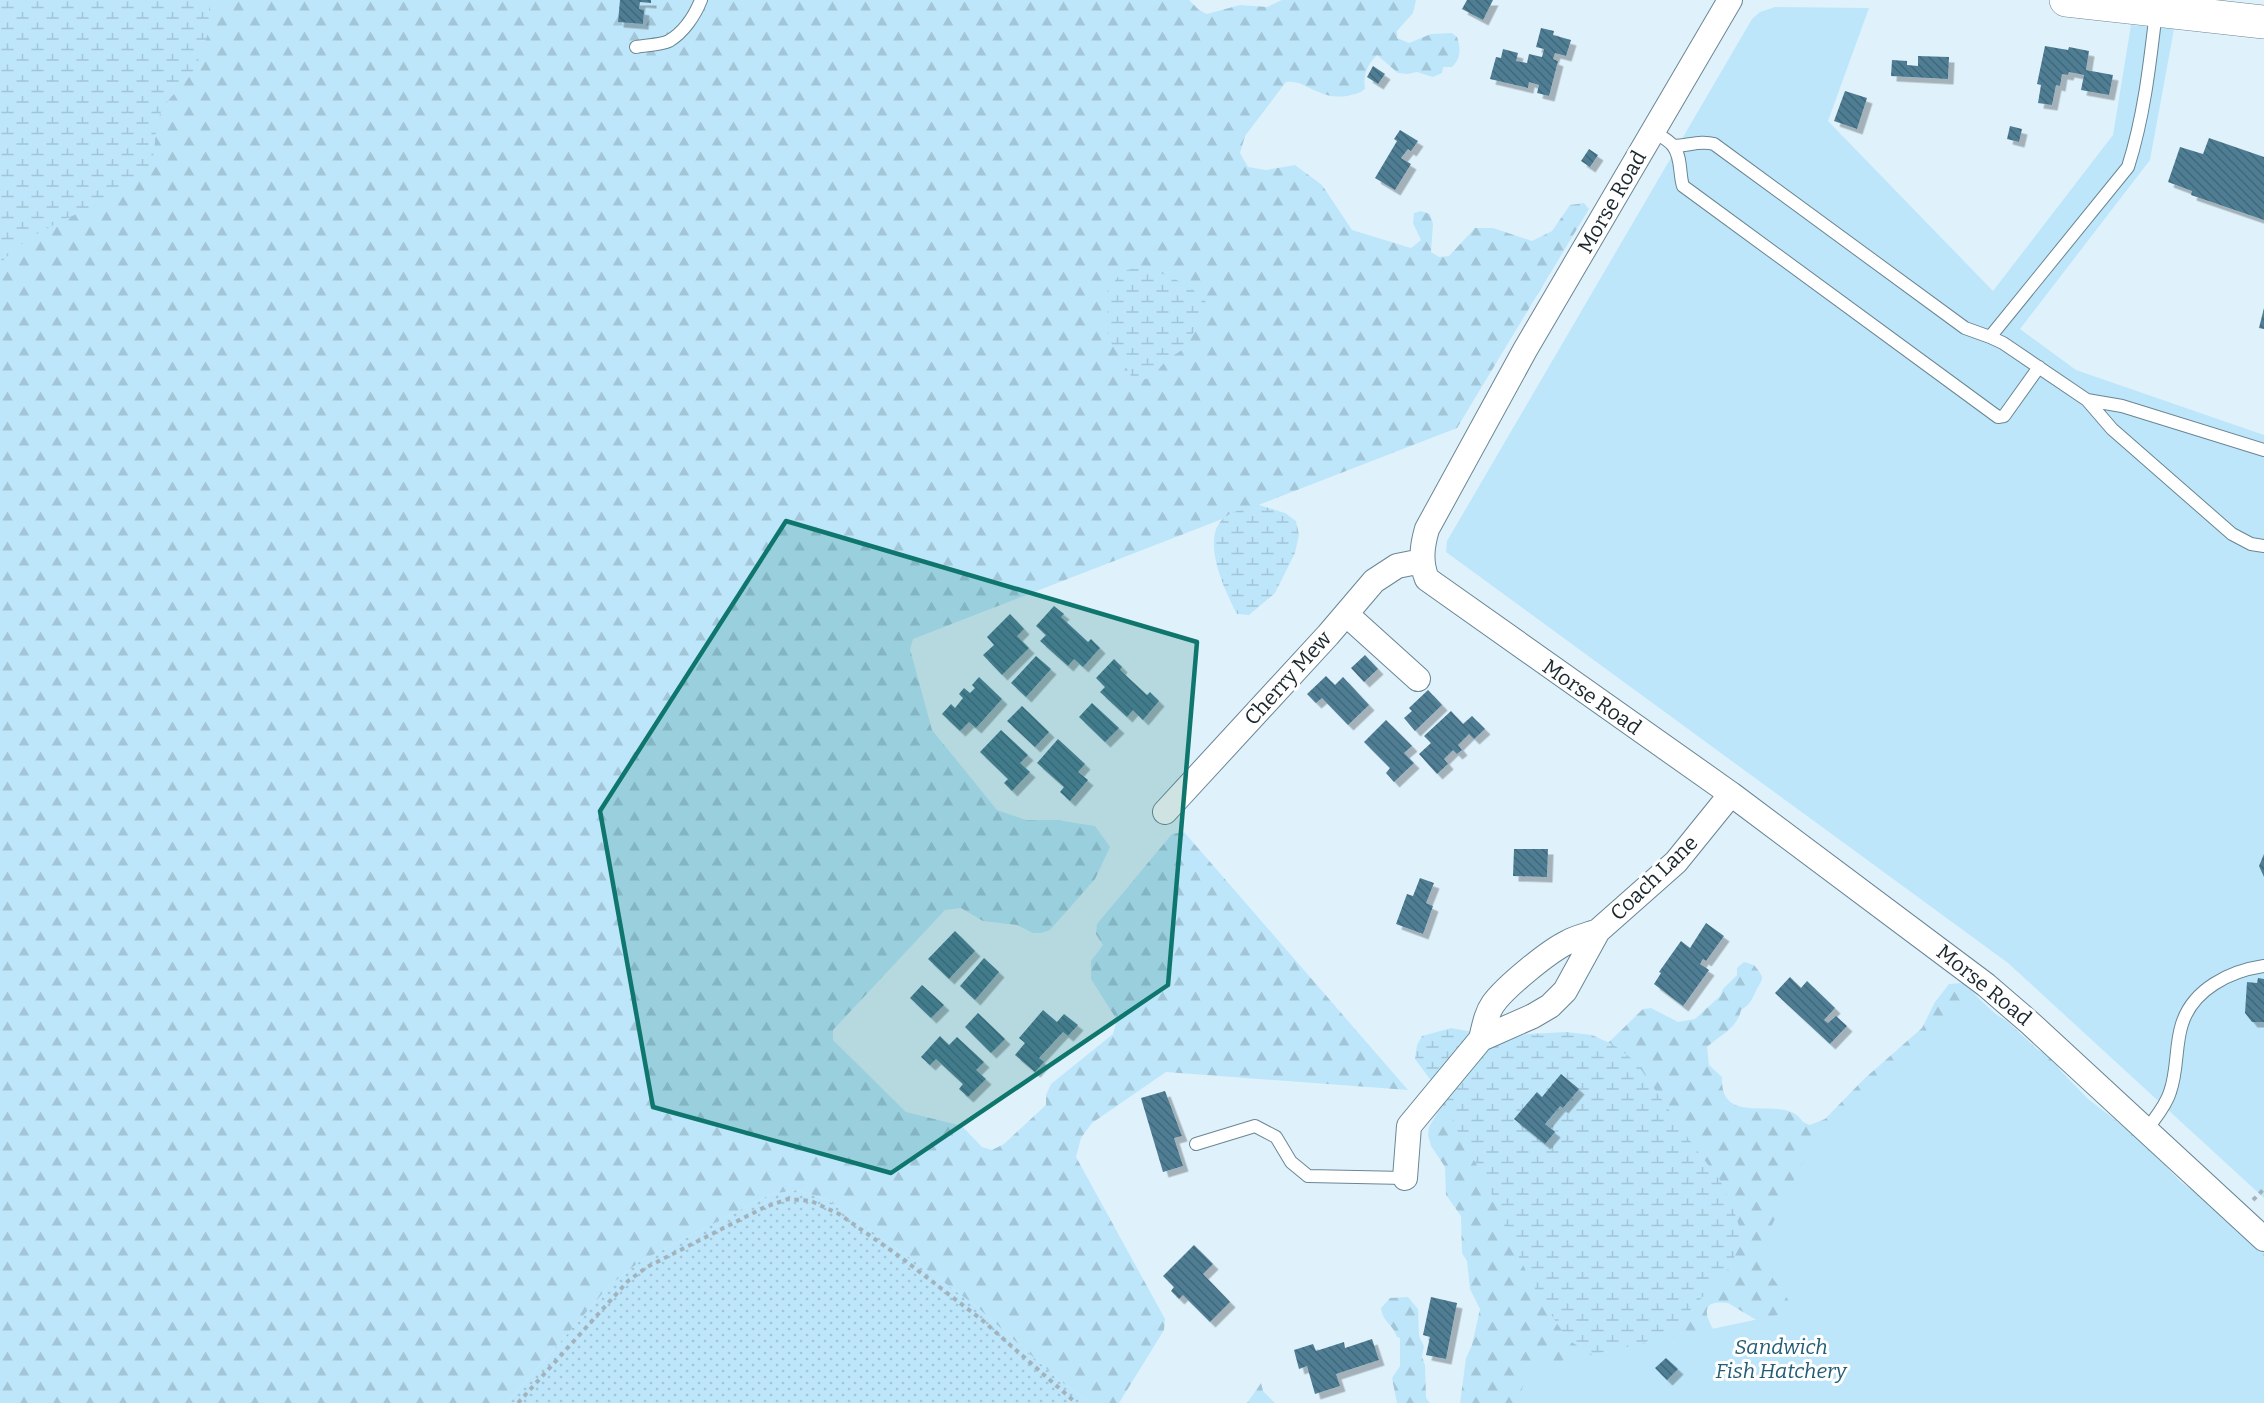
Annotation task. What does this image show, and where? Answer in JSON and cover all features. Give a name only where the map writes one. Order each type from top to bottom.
[{"type":"main road","points":[[2066,0],[2156,5],[2264,22]]},
{"type":"street","name":"Morse Road","points":[[1730,0],[1525,350],[1427,529],[1422,550],[1422,561],[1427,579],[1731,794],[1986,985],[2264,1239]]},
{"type":"street","name":"Cherry Mew","points":[[1165,812],[1346,614],[1374,580],[1397,566],[1422,561]]},
{"type":"street","points":[[1346,614],[1418,679]]},
{"type":"street","name":"Coach Lane","points":[[1405,1178],[1408,1126],[1481,1039],[1550,1006],[1565,991],[1598,932],[1676,862],[1731,794]]},
{"type":"street","name":"Coach Lane","points":[[1481,1039],[1485,1021],[1493,1004],[1505,992],[1557,948],[1569,941],[1598,932]]},
{"type":"lane","points":[[636,47],[668,42],[696,12],[701,0]]},
{"type":"lane","points":[[1990,337],[2128,166],[2135,142],[2150,59],[2156,5]]},
{"type":"lane","points":[[1653,131],[1673,146],[1679,159],[1683,186],[1998,417],[2004,416],[2039,367]]},
{"type":"lane","points":[[1673,146],[1686,146],[1704,141],[1714,144],[1965,328],[1990,337],[2087,400],[2112,429],[2232,534],[2251,544],[2264,546]]},
{"type":"lane","points":[[2087,400],[2121,406],[2264,450]]},
{"type":"lane","points":[[2146,1131],[2170,1091],[2182,1024],[2190,1006],[2219,980],[2250,968],[2264,966]]},
{"type":"lane","points":[[1196,1143],[1255,1126],[1276,1137],[1291,1162],[1308,1176],[1405,1178]]},
{"type":"path","points":[[518,1403],[628,1281],[647,1267],[765,1207],[788,1199],[811,1201],[838,1215],[899,1256],[982,1320],[1076,1403]]},
{"type":"highlighted area","points":[[786,521],[1197,642],[1168,985],[891,1173],[653,1107],[600,811]]},
{"type":"green space","points":[[0,0],[1189,0],[1207,14],[1240,5],[1267,7],[1282,0],[1416,0],[1413,13],[1397,31],[1397,38],[1409,43],[1431,34],[1452,33],[1457,37],[1459,57],[1452,67],[1443,67],[1442,73],[1433,77],[1417,72],[1398,73],[1377,55],[1366,70],[1365,89],[1354,94],[1328,95],[1300,83],[1286,82],[1245,136],[1240,153],[1248,167],[1266,170],[1295,165],[1322,185],[1352,230],[1411,248],[1421,240],[1413,223],[1414,213],[1421,211],[1430,214],[1433,224],[1431,252],[1439,257],[1449,256],[1475,228],[1493,228],[1532,241],[1552,231],[1570,205],[1584,203],[1589,209],[1457,428],[913,639],[910,649],[932,730],[997,810],[1026,820],[1057,820],[1095,826],[1110,847],[1095,879],[1050,930],[1033,933],[1017,925],[983,921],[961,908],[945,910],[833,1030],[833,1040],[906,1112],[962,1126],[982,1147],[992,1150],[1004,1144],[1046,1105],[1046,1095],[1051,1084],[1113,1034],[1117,1020],[1091,979],[1091,961],[1103,945],[1096,934],[1097,924],[1172,834],[1184,832],[1408,1090],[1166,1072],[1092,1123],[1081,1138],[1076,1157],[1165,1319],[1164,1330],[1119,1403],[1090,1403],[1059,1380],[976,1306],[919,1264],[826,1199],[797,1190],[771,1194],[639,1262],[609,1286],[507,1403],[0,1403]]},
{"type":"green space","points":[[0,0],[207,0],[210,18],[203,48],[195,66],[160,114],[154,154],[145,176],[107,200],[42,231],[0,264]]},
{"type":"green space","points":[[1775,7],[1869,8],[1828,121],[1993,291],[2113,135],[2131,25],[2174,29],[2150,160],[2020,329],[2076,370],[2264,435],[2264,1198],[2008,963],[1446,552],[1447,541],[1752,19],[1760,12]]},
{"type":"green space","points":[[1141,267],[1176,280],[1192,289],[1206,302],[1194,333],[1183,349],[1166,361],[1151,377],[1139,380],[1133,379],[1108,338],[1107,292],[1122,271]]},
{"type":"green space","points":[[1256,504],[1285,513],[1296,521],[1299,535],[1295,553],[1275,593],[1249,615],[1237,614],[1221,578],[1214,550],[1214,537],[1225,517]]},
{"type":"green space","points":[[1744,962],[1754,965],[1762,975],[1761,983],[1750,1002],[1741,1010],[1732,1027],[1707,1047],[1709,1065],[1722,1077],[1724,1093],[1731,1102],[1742,1107],[1782,1109],[1794,1113],[1810,1125],[1825,1119],[1864,1079],[1922,1028],[1935,1002],[1949,984],[1962,983],[1990,1011],[2007,1021],[2038,1050],[2051,1056],[2060,1070],[2088,1099],[2135,1135],[2180,1181],[2264,1251],[2264,1403],[1894,1403],[1728,1303],[1719,1302],[1709,1306],[1707,1310],[1715,1332],[1650,1403],[1460,1403],[1466,1358],[1472,1345],[1480,1309],[1470,1289],[1467,1261],[1462,1253],[1461,1216],[1446,1195],[1445,1167],[1431,1146],[1428,1135],[1429,1127],[1447,1096],[1606,1045],[1643,1009],[1651,1008],[1678,1022],[1695,1019],[1720,996],[1723,989],[1737,975],[1737,968]]},
{"type":"green space","name":"Sandwich Fish Hatchery","points":[[1976,996],[2264,1262],[2264,1403],[1518,1403],[1528,1368],[1796,1311],[1757,1256],[1807,1153],[1913,1047]]},
{"type":"green space","points":[[1451,1028],[1494,1036],[1566,1032],[1592,1035],[1614,1045],[1636,1062],[1695,1148],[1720,1180],[1739,1226],[1741,1244],[1727,1271],[1675,1326],[1624,1354],[1601,1360],[1568,1340],[1537,1293],[1511,1241],[1487,1183],[1458,1132],[1441,1094],[1415,1059],[1417,1045],[1422,1036]]},
{"type":"green space","points":[[797,1190],[826,1199],[919,1264],[976,1306],[1059,1380],[1090,1403],[507,1403],[609,1286],[639,1262],[771,1194]]},
{"type":"green space","points":[[1408,1297],[1418,1309],[1419,1336],[1424,1346],[1422,1357],[1425,1365],[1426,1398],[1430,1403],[1397,1403],[1392,1378],[1400,1366],[1400,1338],[1384,1317],[1381,1308],[1390,1298]]},
{"type":"green space","points":[[1261,1383],[1263,1391],[1275,1403],[1247,1403]]},
{"type":"building","points":[[620,0],[651,0],[651,3],[640,2],[639,9],[644,10],[643,24],[618,22]]},
{"type":"building","points":[[1467,0],[1493,0],[1483,20],[1462,9]]},
{"type":"building","points":[[1541,28],[1554,31],[1553,35],[1571,40],[1566,56],[1555,53],[1553,59],[1558,61],[1549,96],[1537,93],[1539,85],[1529,82],[1528,88],[1490,79],[1496,57],[1501,58],[1503,49],[1518,53],[1516,61],[1527,63],[1529,54],[1542,57],[1544,49],[1536,47]]},
{"type":"building","points":[[2045,46],[2089,51],[2086,70],[2113,75],[2109,95],[2081,90],[2084,75],[2069,72],[2068,75],[2062,74],[2060,86],[2056,85],[2052,105],[2038,103],[2041,85],[2037,84]]},
{"type":"building","points":[[1918,56],[1949,57],[1948,79],[1891,76],[1892,60],[1907,61],[1907,65],[1918,66]]},
{"type":"building","points":[[1373,66],[1385,74],[1378,84],[1367,77]]},
{"type":"building","points":[[1845,91],[1867,98],[1857,129],[1834,121]]},
{"type":"building","points":[[2010,126],[2022,129],[2019,142],[2007,139]]},
{"type":"building","points":[[1400,130],[1418,141],[1411,151],[1408,149],[1401,158],[1411,164],[1395,190],[1375,178],[1397,141],[1394,139]]},
{"type":"building","points":[[2209,138],[2264,157],[2264,220],[2191,195],[2192,191],[2168,182],[2180,147],[2203,154]]},
{"type":"building","points":[[1589,149],[1598,155],[1590,167],[1581,161]]},
{"type":"building","points":[[2264,308],[2264,329],[2259,328]]},
{"type":"building","points":[[1054,606],[1064,614],[1061,617],[1088,642],[1091,639],[1100,648],[1083,667],[1074,659],[1068,666],[1040,641],[1046,635],[1036,626]]},
{"type":"building","points":[[1010,614],[1024,629],[1017,636],[1029,648],[1002,675],[983,655],[994,645],[987,637]]},
{"type":"building","points":[[1365,655],[1378,669],[1364,682],[1351,668]]},
{"type":"building","points":[[1036,656],[1051,669],[1026,697],[1011,683]]},
{"type":"building","points":[[1114,659],[1122,667],[1120,670],[1147,695],[1150,692],[1159,701],[1143,720],[1133,710],[1127,717],[1100,692],[1105,687],[1096,678]]},
{"type":"building","points":[[1326,676],[1335,685],[1343,677],[1369,705],[1348,725],[1322,698],[1316,703],[1307,694]]},
{"type":"building","points":[[979,677],[1002,699],[976,728],[969,722],[960,731],[942,714],[951,704],[955,708],[963,698],[959,694],[964,688],[970,693],[975,688],[972,685]]},
{"type":"building","points":[[1428,690],[1442,705],[1415,731],[1404,718],[1412,711],[1409,708]]},
{"type":"building","points":[[1092,703],[1119,728],[1105,742],[1079,717]]},
{"type":"building","points":[[1022,706],[1049,732],[1035,747],[1007,721]]},
{"type":"building","points":[[1451,711],[1463,724],[1472,716],[1485,729],[1474,739],[1469,734],[1458,745],[1462,750],[1457,754],[1453,750],[1444,759],[1448,764],[1437,774],[1419,754],[1431,743],[1424,736]]},
{"type":"building","points":[[1386,720],[1412,746],[1404,753],[1414,763],[1394,782],[1386,773],[1390,768],[1364,742]]},
{"type":"building","points":[[1001,730],[1028,755],[1020,763],[1030,772],[1012,791],[1004,783],[1008,779],[980,752]]},
{"type":"building","points":[[1058,739],[1085,764],[1078,772],[1088,780],[1070,801],[1060,792],[1064,787],[1037,763]]},
{"type":"building","points":[[1514,849],[1548,849],[1547,877],[1513,876]]},
{"type":"building","points":[[2264,854],[2264,877],[2259,866]]},
{"type":"building","points":[[1420,878],[1434,883],[1426,903],[1433,906],[1423,934],[1396,924],[1407,894],[1413,896]]},
{"type":"building","points":[[1706,923],[1724,936],[1706,961],[1703,959],[1700,964],[1709,970],[1683,1006],[1654,984],[1661,973],[1659,972],[1681,941],[1690,948]]},
{"type":"building","points":[[955,931],[975,951],[949,979],[928,959]]},
{"type":"building","points":[[984,958],[999,972],[975,1000],[960,986]]},
{"type":"building","points":[[1790,977],[1801,988],[1807,981],[1835,1008],[1824,1020],[1828,1023],[1836,1016],[1847,1026],[1830,1044],[1775,993]]},
{"type":"building","points":[[2258,978],[2264,979],[2264,1022],[2252,1022],[2245,1013],[2247,982],[2257,983]]},
{"type":"building","points":[[922,985],[944,1005],[931,1018],[910,998]]},
{"type":"building","points":[[1043,1010],[1057,1022],[1064,1014],[1078,1025],[1068,1036],[1063,1032],[1039,1058],[1044,1062],[1035,1072],[1015,1055],[1025,1043],[1019,1038]]},
{"type":"building","points":[[978,1013],[1005,1039],[991,1053],[965,1027]]},
{"type":"building","points":[[940,1036],[949,1045],[957,1037],[984,1062],[976,1070],[986,1079],[968,1097],[959,1089],[963,1084],[936,1059],[930,1065],[921,1057]]},
{"type":"building","points":[[1561,1074],[1579,1089],[1545,1124],[1555,1132],[1545,1144],[1514,1119],[1537,1092],[1542,1097]]},
{"type":"building","points":[[1165,1091],[1182,1136],[1174,1138],[1183,1166],[1163,1172],[1141,1098]]},
{"type":"building","points":[[1194,1245],[1213,1264],[1203,1274],[1230,1302],[1210,1322],[1183,1295],[1179,1299],[1171,1291],[1174,1287],[1163,1276]]},
{"type":"building","points":[[1431,1297],[1457,1303],[1446,1359],[1426,1355],[1430,1337],[1423,1335]]},
{"type":"building","points":[[1372,1339],[1379,1360],[1336,1374],[1340,1386],[1315,1394],[1307,1366],[1299,1369],[1294,1350],[1313,1344],[1316,1351],[1344,1342],[1345,1348]]},
{"type":"building","points":[[1666,1358],[1678,1369],[1667,1380],[1655,1368]]}]
